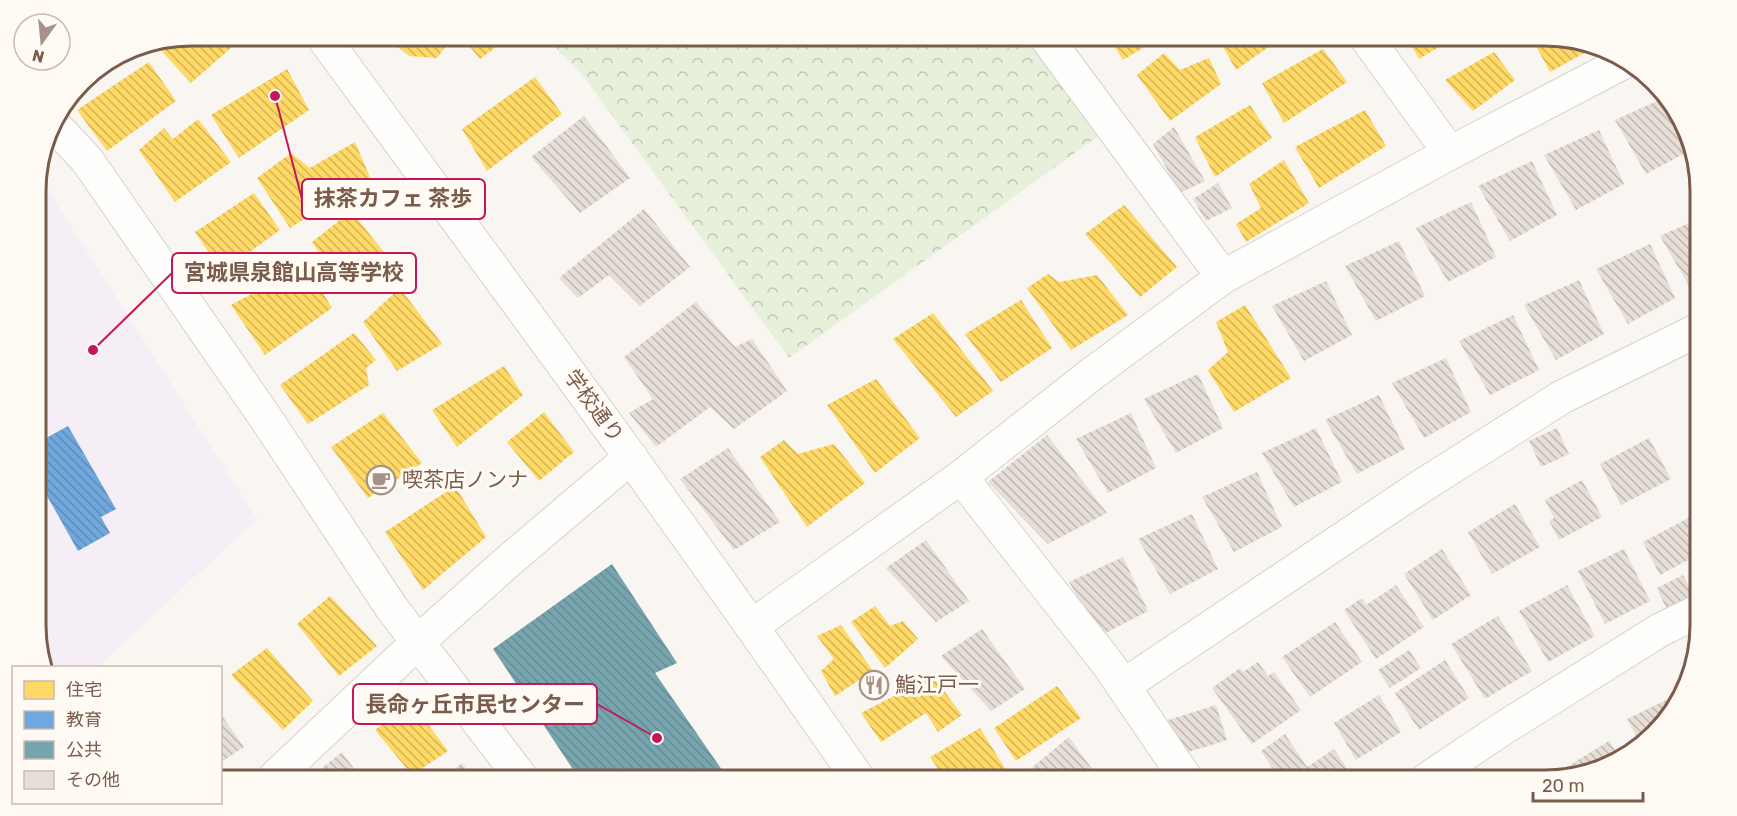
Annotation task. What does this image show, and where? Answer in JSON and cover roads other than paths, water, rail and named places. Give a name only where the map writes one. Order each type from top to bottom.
[{"type":"street","points":[[1053,46],[1223,277]]},
{"type":"street","points":[[1372,46],[1450,153]]},
{"type":"street","name":"学校通り","points":[[330,47],[631,457],[852,770]]},
{"type":"street","points":[[752,626],[961,477],[1093,373],[1223,277],[1450,153],[1617,66]]},
{"type":"street","points":[[60,131],[87,160],[267,420],[392,607],[515,770]]},
{"type":"street","points":[[1123,686],[1417,489],[1562,397],[1690,334]]},
{"type":"street","points":[[283,770],[418,642],[505,564],[631,457]]},
{"type":"street","points":[[961,477],[1108,664],[1180,769]]},
{"type":"street","points":[[1442,769],[1660,630],[1690,615]]},
{"type":"place","name":"抹茶カフェ 茶歩","points":[[275,96]]},
{"type":"place","name":"宮城県泉館山高等学校","points":[[93,350]]},
{"type":"place","name":"喫茶店ノンナ","points":[[381,480]]},
{"type":"place","name":"鮨江戸一","points":[[874,685]]},
{"type":"place","name":"長命ヶ丘市民センター","points":[[657,738]]}]
